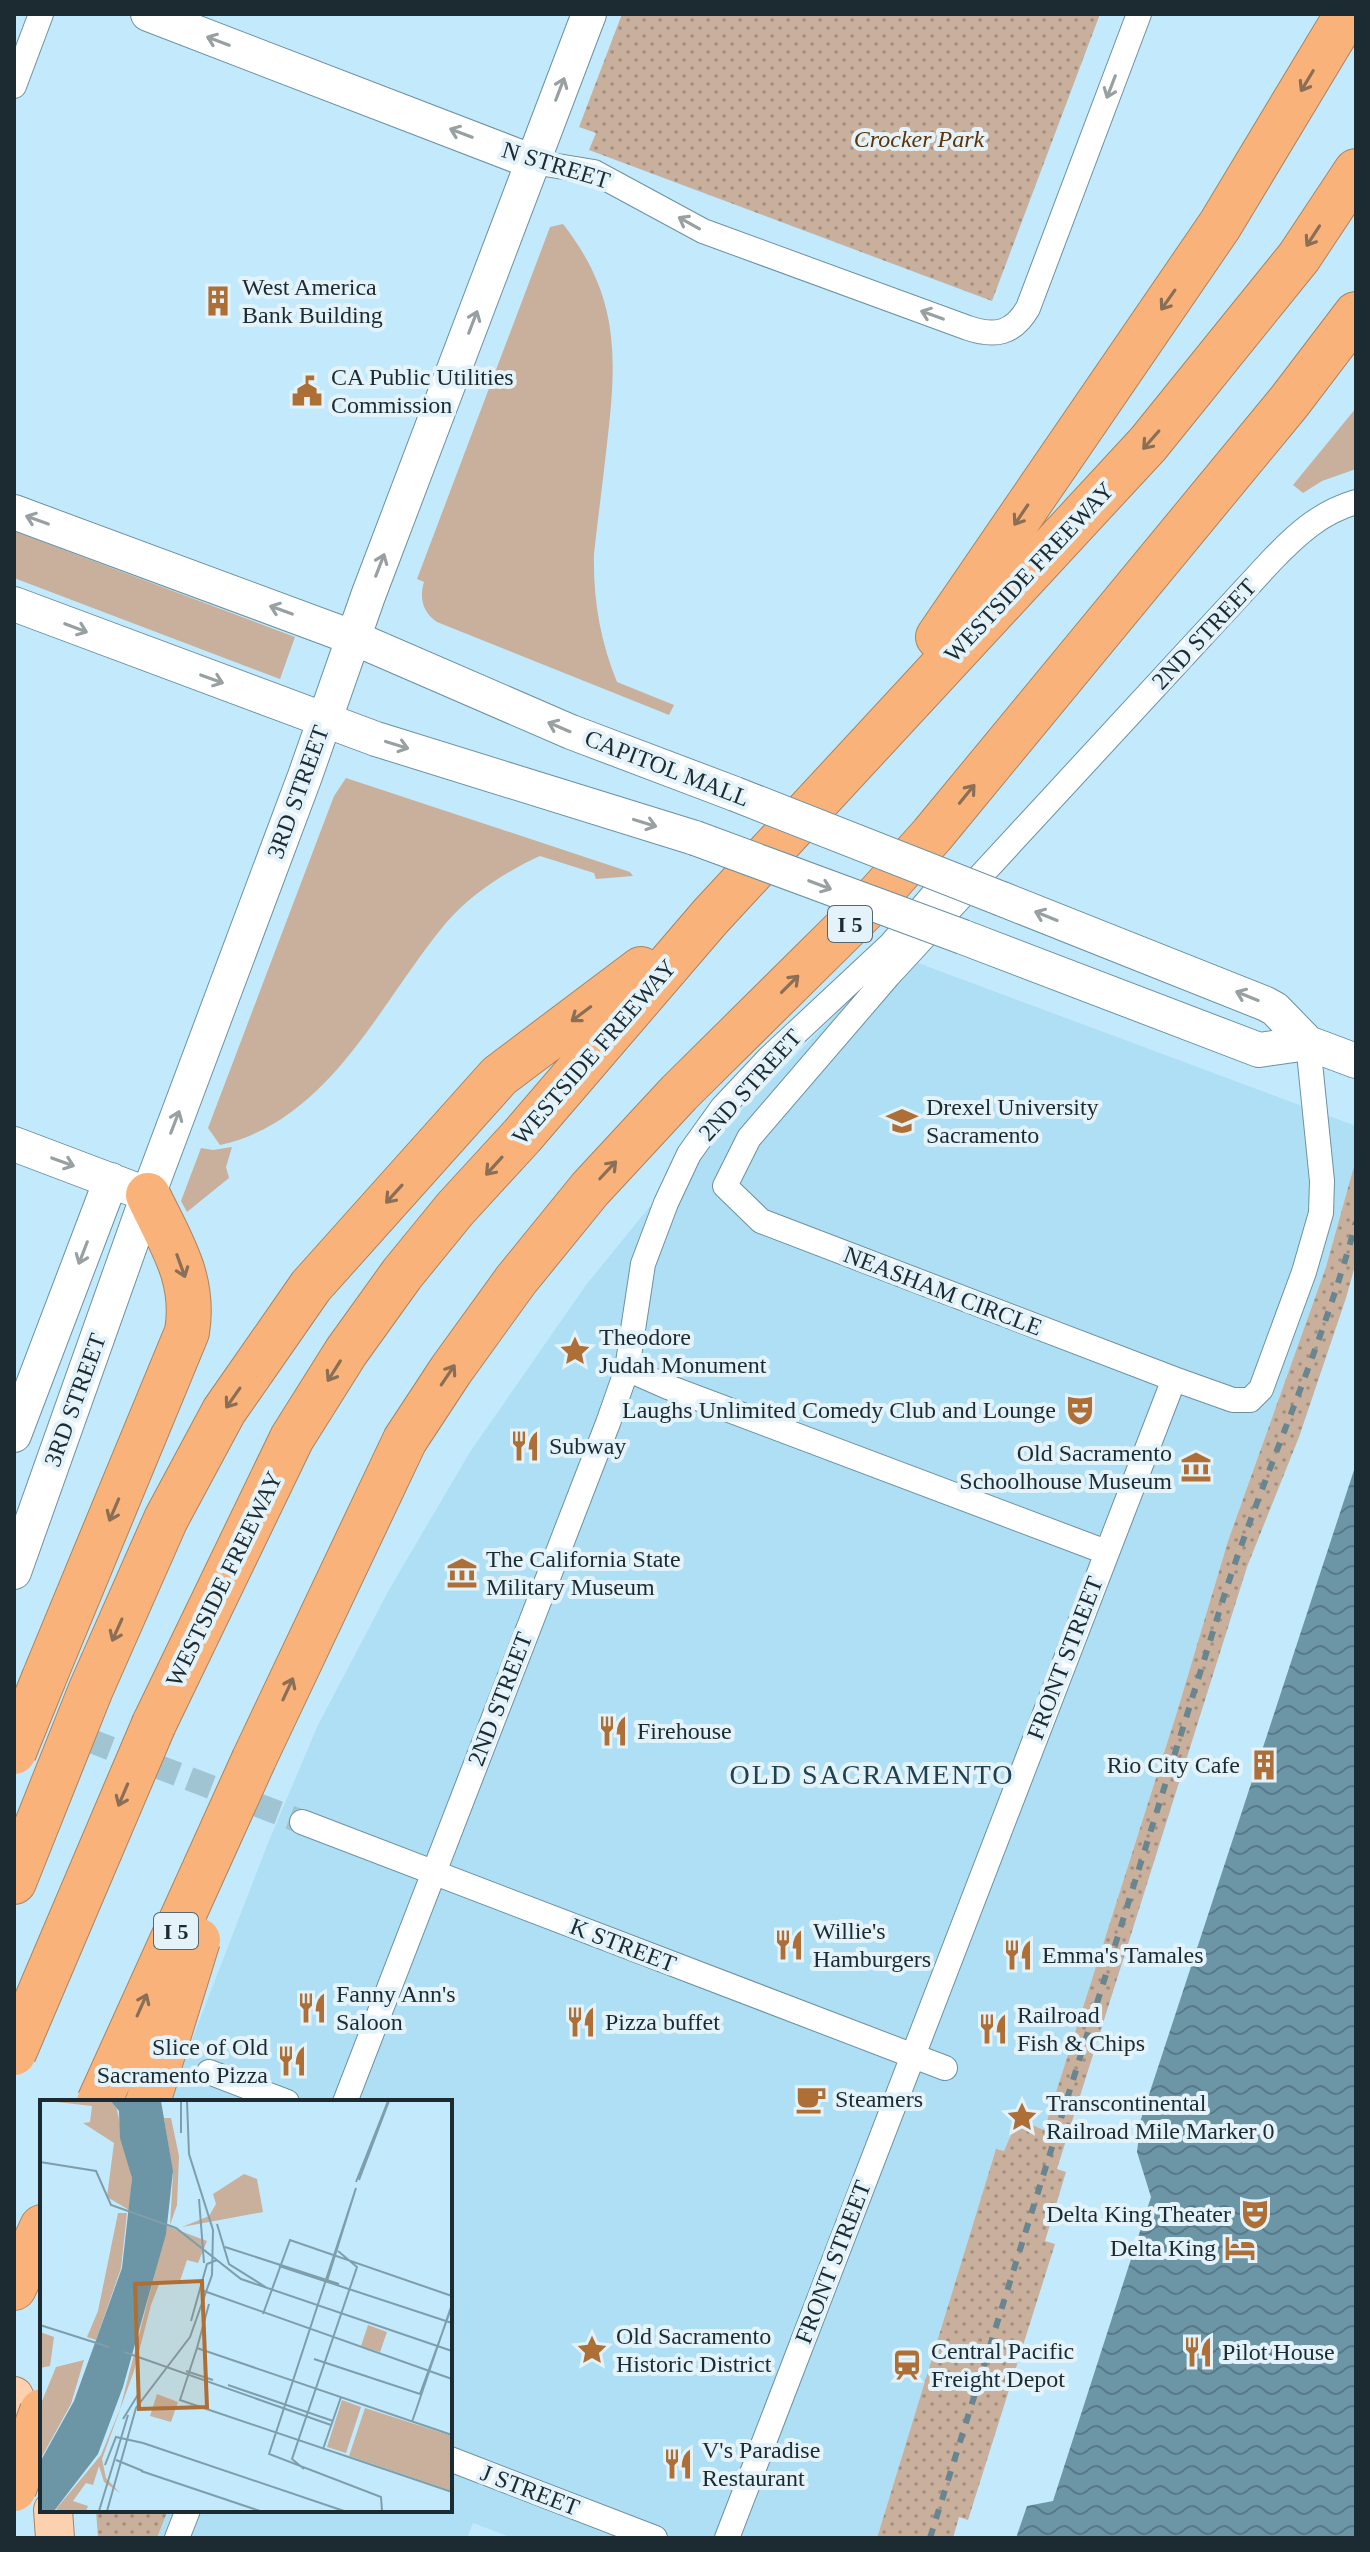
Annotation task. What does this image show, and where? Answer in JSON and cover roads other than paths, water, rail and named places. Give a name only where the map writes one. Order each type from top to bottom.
[{"type":"highway","points":[[860,754],[1220,225],[1347,14]]},
{"type":"highway","name":"WESTSIDE FREEWAY","points":[[14,2053],[154,1724],[292,1438],[346,1352],[402,1274],[455,1209],[522,1136],[710,917],[1148,444],[1299,257],[1356,171]]},
{"type":"highway","name":"I 5","points":[[100,2100],[254,1759],[405,1440],[451,1370],[516,1280],[590,1189],[679,1093],[873,901],[932,835],[1289,402],[1356,314]]},
{"type":"highway","points":[[1289,402],[1356,336]]},
{"type":"highway","points":[[14,1882],[91,1689],[166,1519],[224,1411],[311,1286],[499,1076],[710,917]]},
{"type":"highway","points":[[14,1752],[187,1332],[190,1297],[171,1241],[129,1188]]},
{"type":"highway","points":[[149,2100],[254,1759]]},
{"type":"highway","points":[[14,2288],[40,2231]]},
{"type":"highway","points":[[14,2489],[40,2417]]},
{"type":"main road","name":"N STREET","points":[[148,14],[533,162]]},
{"type":"main road","name":"3RD STREET","points":[[14,1435],[129,1188],[305,776],[323,720],[589,14]]},
{"type":"main road","name":"CAPITOL MALL","points":[[14,512],[354,638],[571,732],[1266,1004],[1275,1009],[1308,1043],[1356,1061]]},
{"type":"main road","name":"CAPITOL MALL","points":[[14,604],[376,739],[695,838],[1259,1050],[1308,1043]]},
{"type":"main road","points":[[14,1144],[129,1188]]},
{"type":"main road","name":"3RD STREET","points":[[14,1572],[129,1188]]},
{"type":"main road","points":[[14,2396],[40,2454]]},
{"type":"main road","points":[[53,2512],[55,2538]]},
{"type":"street","points":[[14,86],[41,14]]},
{"type":"street","name":"N STREET","points":[[533,162],[594,172],[718,237],[968,328],[987,333],[1007,332],[1028,308],[1139,14]]},
{"type":"street","name":"2ND STREET","points":[[725,1186],[749,1138],[889,975],[1272,560],[1311,523],[1339,507],[1356,502]]},
{"type":"street","name":"2ND STREET","points":[[346,2100],[627,1369],[643,1264],[689,1154],[722,1108],[769,1058],[891,944],[948,877]]},
{"type":"street","points":[[1174,1379],[1238,1401],[1250,1400],[1261,1389],[1304,1272],[1321,1213],[1322,1181],[1308,1043]]},
{"type":"street","name":"NEASHAM CIRCLE","points":[[725,1186],[756,1219],[1174,1379]]},
{"type":"street","points":[[627,1369],[1106,1552]]},
{"type":"street","name":"FRONT STREET","points":[[727,2538],[1174,1379]]},
{"type":"street","name":"K STREET","points":[[302,1822],[945,2068]]},
{"type":"street","points":[[209,2072],[282,2100]]},
{"type":"street","name":"J STREET","points":[[452,2460],[655,2538]]},
{"type":"street","points":[[177,2538],[187,2512]]},
{"type":"water","points":[[1356,1464],[1356,2538],[1016,2538],[1027,2506],[1053,2501],[1151,2197],[1137,2152],[1141,2119]]},
{"type":"tunnel","points":[[21,1714],[302,1822]]},
{"type":"railway","points":[[930,2538],[1225,1593],[1327,1316],[1356,1222]]},
{"type":"place","name":"West America Bank Building","points":[[218,301]]},
{"type":"place","name":"CA Public Utilities Commission","points":[[307,391]]},
{"type":"place","name":"Drexel University Sacramento","points":[[902,1121]]},
{"type":"place","name":"Theodore Judah Monument","points":[[575,1351]]},
{"type":"place","name":"Laughs Unlimited Comedy Club and Lounge","points":[[1080,1410]]},
{"type":"place","name":"Subway","points":[[525,1446]]},
{"type":"place","name":"Old Sacramento Schoolhouse Museum","points":[[1196,1467]]},
{"type":"place","name":"The California State Military Museum","points":[[462,1573]]},
{"type":"place","name":"Firehouse","points":[[613,1731]]},
{"type":"place","name":"Rio City Cafe","points":[[1264,1765]]},
{"type":"place","name":"Willie's Hamburgers","points":[[789,1945]]},
{"type":"place","name":"Emma's Tamales","points":[[1018,1955]]},
{"type":"place","name":"Fanny Ann's Saloon","points":[[312,2008]]},
{"type":"place","name":"Pizza buffet","points":[[581,2022]]},
{"type":"place","name":"Railroad Fish & Chips","points":[[993,2029]]},
{"type":"place","name":"Slice of Old Sacramento Pizza","points":[[292,2061]]},
{"type":"place","name":"Steamers","points":[[811,2099]]},
{"type":"place","name":"Transcontinental Railroad Mile Marker 0","points":[[1022,2117]]},
{"type":"place","name":"Delta King Theater","points":[[1255,2214]]},
{"type":"place","name":"Delta King","points":[[1240,2248]]},
{"type":"place","name":"Old Sacramento Historic District","points":[[592,2350]]},
{"type":"place","name":"Pilot House","points":[[1198,2352]]},
{"type":"place","name":"Central Pacific Freight Depot","points":[[907,2365]]},
{"type":"place","name":"V's Paradise Restaurant","points":[[678,2464]]},
{"type":"district","name":"OLD SACRAMENTO","points":[[872,1774]]},
{"type":"park label","name":"Crocker Park","points":[[919,139]]}]
